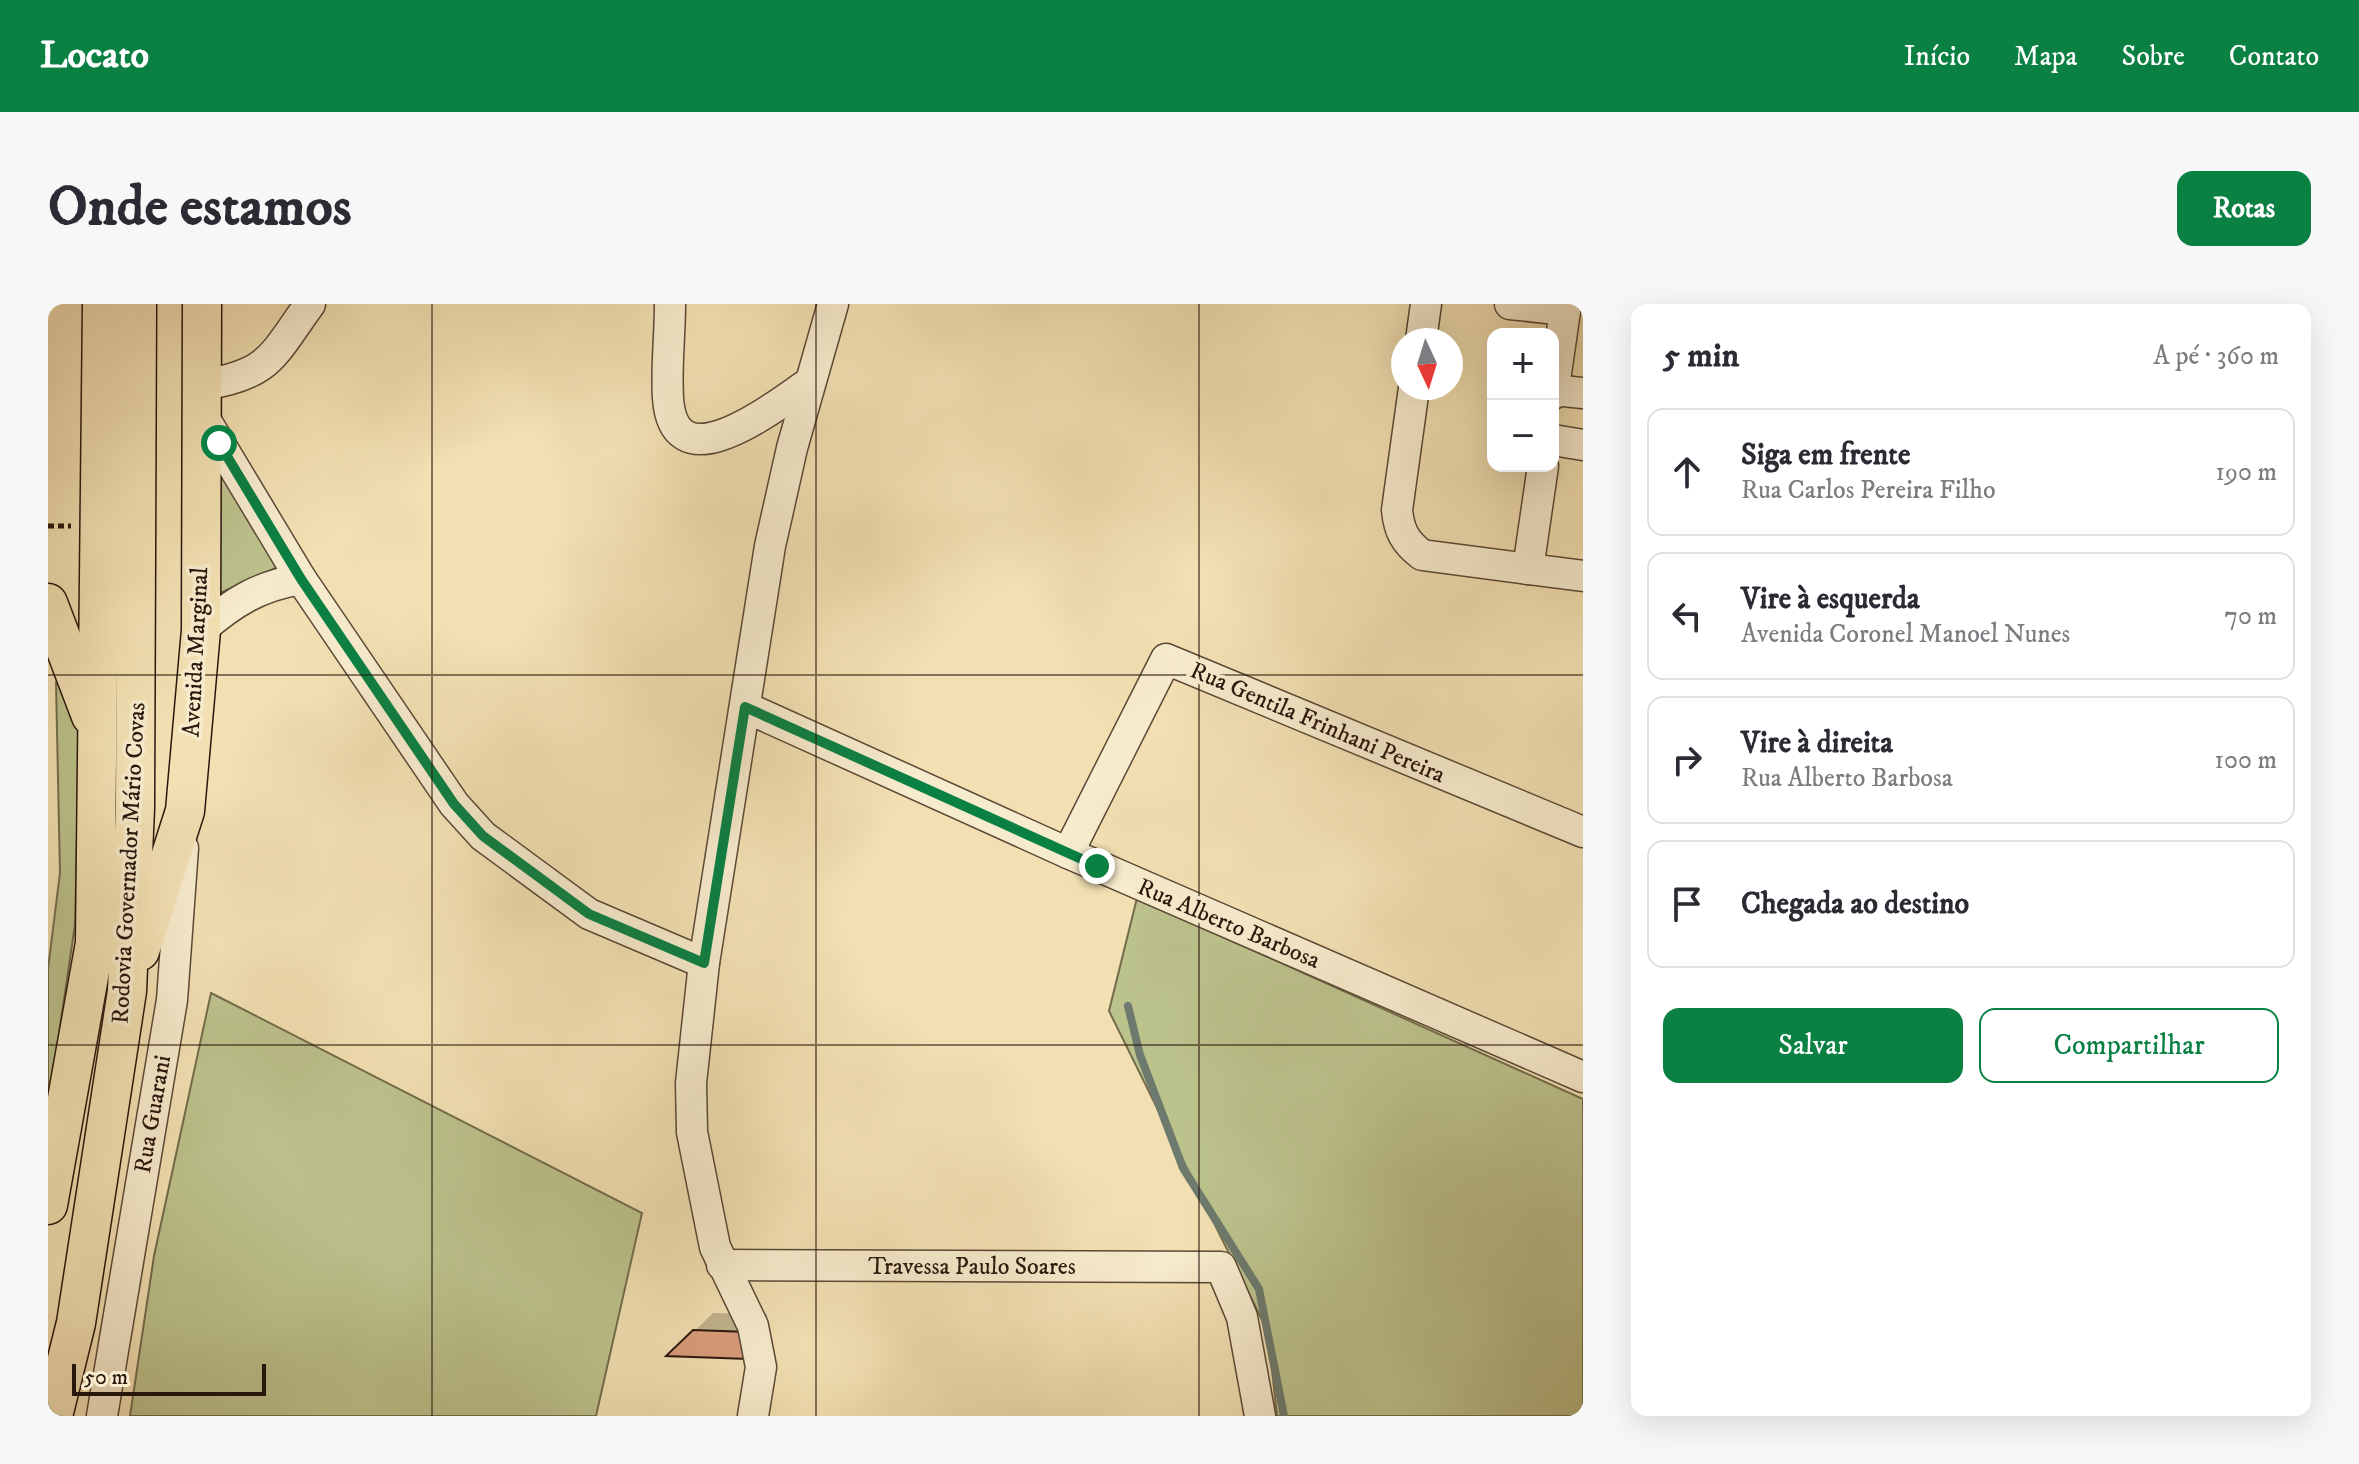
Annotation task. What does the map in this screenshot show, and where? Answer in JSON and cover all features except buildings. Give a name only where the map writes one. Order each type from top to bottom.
[{"type":"main road","name":"Rodovia Governador Mário Covas","points":[[48,1205],[95,943],[102,304]]},
{"type":"main road","name":"Rodovia Governador Mário Covas","points":[[53,1416],[76,1323],[127,991],[135,808],[137,304]]},
{"type":"main road","name":"Avenida Marginal","points":[[127,991],[185,811],[201,630],[202,304]]},
{"type":"main road","points":[[48,603],[99,736]]},
{"type":"street","points":[[310,304],[269,362],[203,400],[301,579],[454,804],[483,836],[589,914],[704,963]]},
{"type":"street","points":[[670,304],[668,399],[672,416],[682,431],[698,439],[718,439],[746,426],[809,383]]},
{"type":"street","points":[[753,1416],[761,1367],[753,1326],[722,1265],[692,1132],[691,1083],[704,963],[770,546],[809,383],[833,304]]},
{"type":"street","points":[[1423,328],[1426,304]]},
{"type":"street","points":[[1510,304],[1565,307],[1559,350]]},
{"type":"street","points":[[1559,392],[1583,393]]},
{"type":"street","points":[[1412,400],[1397,510],[1399,529],[1409,545],[1422,555],[1583,576]]},
{"type":"street","points":[[1559,441],[1583,445]]},
{"type":"street","points":[[1528,569],[1542,472]]},
{"type":"street","points":[[201,630],[247,594],[266,585],[301,579]]},
{"type":"street","name":"Rua Gentila Frinhani Pereira","points":[[1068,853],[1166,659],[1583,832]]},
{"type":"street","name":"Rua Alberto Barbosa","points":[[745,707],[1068,853],[1583,1077]]},
{"type":"street","name":"Rua Guarani","points":[[102,1416],[172,1000],[185,811]]},
{"type":"street","name":"Travessa Paulo Soares","points":[[722,1265],[1221,1267],[1242,1317],[1260,1416]]},
{"type":"green space","points":[[221,468],[231,475],[276,568],[220,593],[209,532]]},
{"type":"green space","points":[[56,683],[80,701],[75,925],[48,1108],[48,969],[60,873]]},
{"type":"green space","points":[[1137,898],[1583,1099],[1583,1416],[1277,1416],[1268,1332],[1109,1011]]},
{"type":"green space","points":[[211,993],[642,1213],[596,1416],[130,1416],[154,1256]]},
{"type":"waterway","points":[[1128,1006],[1140,1055],[1183,1168],[1259,1289],[1284,1416]]},
{"type":"route","points":[[219,443],[301,579],[454,804],[483,836],[589,914],[704,963],[745,707],[1097,866]]}]
